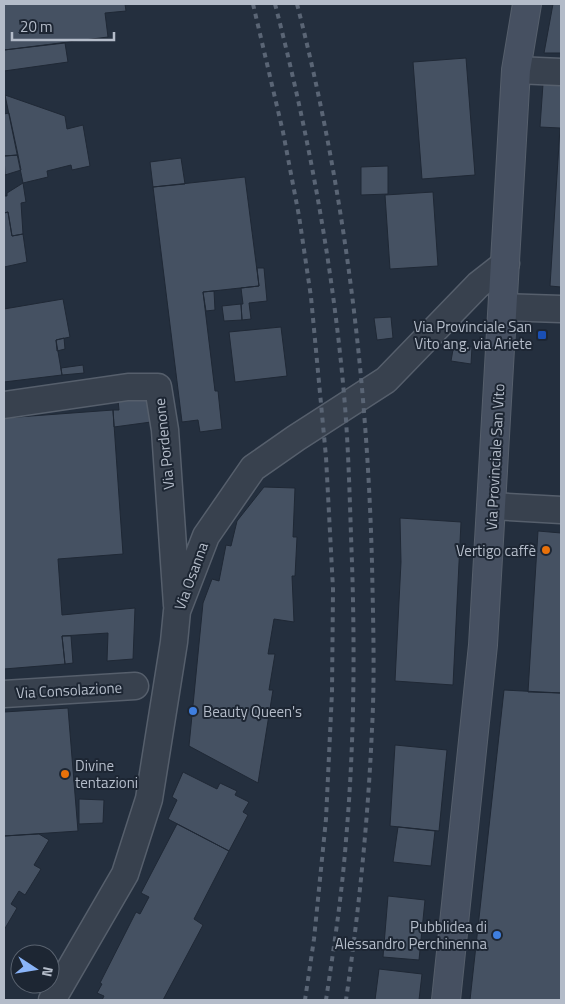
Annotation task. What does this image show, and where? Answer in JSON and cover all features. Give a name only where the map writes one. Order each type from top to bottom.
[{"type":"main road","name":"Via Provinciale San Vito","points":[[446,1000],[483,645],[504,307],[516,70],[527,4]]},
{"type":"street","points":[[516,70],[561,72]]},
{"type":"street","name":"Via Osanna","points":[[52,1000],[125,874],[149,799],[174,642],[177,611],[206,536],[253,468],[386,380],[478,285],[506,263]]},
{"type":"street","points":[[504,307],[561,309]]},
{"type":"street","name":"Via Pordenone","points":[[4,405],[128,386],[158,387],[165,430],[177,611]]},
{"type":"street","points":[[492,506],[561,510]]},
{"type":"street","points":[[172,537],[186,540],[206,536]]},
{"type":"street","name":"Via Consolazione","points":[[4,694],[135,686]]},
{"type":"building","points":[[4,4],[125,4],[126,11],[105,13],[108,37],[4,50]]},
{"type":"building","points":[[553,4],[561,4],[561,53],[544,53]]},
{"type":"building","points":[[65,43],[68,62],[4,71],[4,50]]},
{"type":"building","points":[[466,58],[475,175],[422,179],[413,62]]},
{"type":"building","points":[[543,84],[561,85],[561,287],[550,286],[560,128],[540,127]]},
{"type":"building","points":[[5,95],[65,116],[67,129],[83,125],[90,166],[72,170],[71,165],[47,171],[48,177],[23,183]]},
{"type":"building","points":[[9,113],[18,155],[4,156],[4,114]]},
{"type":"building","points":[[18,155],[21,170],[5,175],[4,156]]},
{"type":"building","points":[[181,158],[185,184],[153,187],[150,162]]},
{"type":"building","points":[[388,166],[388,194],[361,195],[361,167]]},
{"type":"building","points":[[245,177],[259,286],[203,292],[215,391],[218,391],[222,429],[200,432],[198,420],[182,422],[153,187]]},
{"type":"building","points":[[23,183],[26,202],[21,203],[23,234],[12,236],[8,212],[4,213],[4,196],[7,196],[7,193]]},
{"type":"building","points":[[433,192],[438,266],[390,269],[385,195]]},
{"type":"building","points":[[8,212],[12,236],[23,234],[27,262],[4,267],[4,213]]},
{"type":"building","points":[[257,268],[264,268],[267,301],[249,303],[251,319],[242,320],[241,288],[259,286]]},
{"type":"building","points":[[214,291],[215,310],[206,311],[203,292]]},
{"type":"building","points":[[63,299],[70,337],[56,340],[62,375],[4,382],[4,309]]},
{"type":"building","points":[[241,304],[242,320],[224,321],[222,306]]},
{"type":"building","points":[[391,317],[393,338],[377,340],[374,318]]},
{"type":"building","points":[[281,327],[287,376],[235,382],[229,332]]},
{"type":"building","points":[[64,338],[65,349],[57,351],[56,340]]},
{"type":"building","points":[[454,344],[472,347],[471,364],[451,361]]},
{"type":"building","points":[[83,365],[84,373],[62,375],[61,368]]},
{"type":"building","points":[[148,398],[151,422],[114,427],[113,410],[119,410],[118,400]]},
{"type":"building","points":[[113,410],[123,554],[58,559],[62,615],[135,608],[133,659],[107,661],[108,633],[62,636],[65,664],[4,669],[4,418]]},
{"type":"building","points":[[264,487],[295,488],[293,537],[297,537],[295,576],[292,576],[294,622],[274,619],[268,654],[275,654],[269,690],[273,690],[258,783],[189,746],[203,603],[212,579],[219,581],[226,545],[231,546],[237,521]]},
{"type":"building","points":[[400,518],[461,522],[453,685],[395,681],[401,562]]},
{"type":"building","points":[[538,531],[561,533],[561,693],[528,692]]},
{"type":"building","points":[[62,636],[71,636],[73,663],[65,664]]},
{"type":"building","points":[[504,690],[561,693],[561,1000],[470,1000]]},
{"type":"building","points":[[68,708],[78,831],[4,836],[4,712]]},
{"type":"building","points":[[395,745],[447,750],[439,831],[390,826]]},
{"type":"building","points":[[183,772],[217,789],[220,783],[237,791],[235,795],[249,802],[243,812],[248,815],[229,851],[168,819],[177,800],[172,797]]},
{"type":"building","points":[[79,799],[104,800],[103,823],[79,824]]},
{"type":"building","points":[[177,824],[229,851],[194,919],[203,925],[163,1000],[102,1000],[104,996],[97,993],[102,984],[100,983],[136,912],[140,914],[149,897],[141,893]]},
{"type":"building","points":[[398,827],[435,831],[431,866],[393,862]]},
{"type":"building","points":[[39,834],[49,840],[34,865],[41,869],[25,895],[19,891],[11,904],[17,908],[4,930],[4,836]]},
{"type":"building","points":[[388,896],[425,900],[419,960],[383,957]]},
{"type":"building","points":[[379,969],[422,974],[419,1000],[375,1000]]},
{"type":"railway","points":[[253,4],[283,132],[299,216],[311,297],[326,457],[333,589],[332,692],[326,819],[314,939],[305,1000]]},
{"type":"railway","points":[[275,4],[299,103],[319,204],[334,305],[348,445],[354,667],[352,736],[344,860],[338,920],[326,1000]]},
{"type":"railway","points":[[297,4],[314,73],[340,211],[358,352],[369,492],[374,646],[372,729],[362,865],[346,1000]]},
{"type":"place","name":"Via Provinciale San Vito ang. via Ariete","points":[[542,335]]},
{"type":"place","name":"Vertigo caffè","points":[[546,550]]},
{"type":"place","name":"Beauty Queen's","points":[[193,711]]},
{"type":"place","name":"Divine tentazioni","points":[[65,774]]},
{"type":"place","name":"Pubblidea di Alessandro Perchinenna","points":[[497,935]]}]
